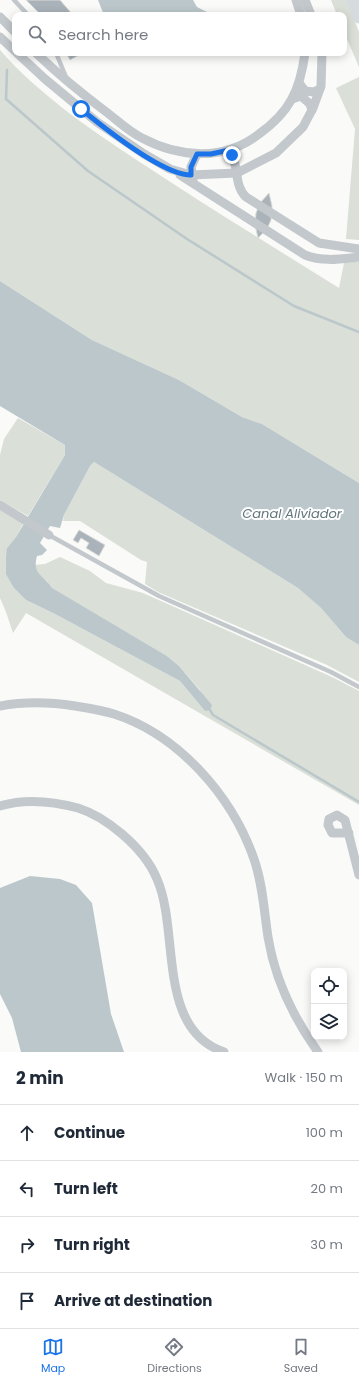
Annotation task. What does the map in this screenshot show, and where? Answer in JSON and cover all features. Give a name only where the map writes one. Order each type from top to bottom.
[{"type":"main road","points":[[353,0],[359,17]]},
{"type":"street","points":[[296,0],[300,12]]},
{"type":"street","points":[[305,0],[310,12]]},
{"type":"street","points":[[0,17],[12,29]]},
{"type":"street","points":[[0,37],[12,48]]},
{"type":"street","points":[[20,56],[45,79],[97,122],[144,154],[305,255],[316,259],[331,260],[359,257]]},
{"type":"street","points":[[39,56],[70,85],[141,138],[174,151],[197,154],[211,154],[229,150],[254,138],[272,125],[292,99],[302,77],[305,56]]},
{"type":"street","points":[[170,169],[191,175],[237,173],[276,153],[303,127],[312,110],[320,89],[322,56]]},
{"type":"street","points":[[299,83],[305,91],[314,92],[320,89]]},
{"type":"street","points":[[292,99],[301,96],[306,99],[312,110]]},
{"type":"street","points":[[229,150],[235,161],[239,186],[242,193],[246,197],[313,240],[328,246],[359,249]]},
{"type":"street","points":[[195,185],[191,175],[191,167],[197,154]]},
{"type":"street","points":[[0,505],[49,535]]},
{"type":"street","points":[[0,706],[27,702],[46,702],[96,709],[115,714],[161,738],[199,769],[232,813],[249,846],[262,890],[268,937],[277,973],[295,1018],[318,1052]]},
{"type":"street","points":[[0,806],[25,801],[45,801],[67,805],[84,810],[98,817],[129,840],[151,867],[162,893],[175,984],[184,1013],[194,1032],[208,1046],[224,1052]]},
{"type":"street","points":[[349,833],[359,875]]},
{"type":"lane","points":[[14,0],[25,12]]},
{"type":"lane","points":[[57,56],[70,85]]},
{"type":"lane","points":[[49,535],[159,596],[331,672],[359,687]]},
{"type":"shaded area","points":[[331,0],[347,0],[359,32],[359,67],[347,39],[347,12],[336,12]]},
{"type":"shaded area","points":[[0,50],[33,83],[70,114],[196,198],[339,288],[344,263],[359,261],[359,483],[262,424],[242,417],[179,380],[92,340],[0,281]]},
{"type":"shaded area","points":[[359,77],[359,240],[346,239],[355,129],[336,88]]},
{"type":"shaded area","points":[[18,418],[65,445],[65,455],[28,516],[0,500],[0,455],[4,439]]},
{"type":"shaded area","points":[[94,462],[298,588],[321,608],[346,637],[359,645],[359,682],[327,665],[158,592],[145,584],[147,562],[141,560],[80,521],[63,521],[64,515],[90,466]]},
{"type":"shaded area","points":[[0,510],[23,524],[16,537],[7,548],[14,588],[26,600],[180,681],[205,711],[200,690],[179,666],[167,656],[51,588],[47,581],[39,575],[34,565],[45,564],[60,557],[90,571],[106,583],[143,593],[332,677],[359,691],[359,805],[26,613],[13,633],[0,598]]},
{"type":"water","points":[[98,0],[193,0],[197,7],[207,12],[103,12]]},
{"type":"water","name":"Canal Aliviador","points":[[0,281],[92,340],[179,380],[242,417],[262,424],[359,483],[359,645],[346,637],[321,608],[298,588],[94,462],[90,466],[64,515],[60,528],[50,526],[40,543],[47,550],[42,555],[37,556],[37,571],[52,588],[167,656],[179,666],[212,705],[210,710],[205,711],[180,681],[26,600],[14,588],[6,574],[7,548],[16,537],[65,455],[65,445],[0,406]]},
{"type":"water","points":[[30,876],[60,879],[76,885],[92,903],[111,1014],[124,1052],[21,1052],[12,1018],[0,994],[0,888]]},
{"type":"building","points":[[26,0],[60,0],[70,12],[38,12]]},
{"type":"building","points":[[68,56],[77,56],[70,60]]},
{"type":"building","points":[[269,193],[272,206],[271,220],[267,229],[258,238],[255,225],[256,213],[260,203]]},
{"type":"building","points":[[79,530],[105,545],[99,556],[86,548],[89,543],[81,538],[78,543],[73,540]]},
{"type":"waterway","points":[[7,70],[6,99],[88,171],[187,239],[294,306],[359,332]]},
{"type":"waterway","points":[[210,710],[213,715],[359,802]]},
{"type":"route","points":[[81,109],[122,140],[179,173],[191,175],[191,167],[197,154],[211,154],[229,150],[232,155]]}]
